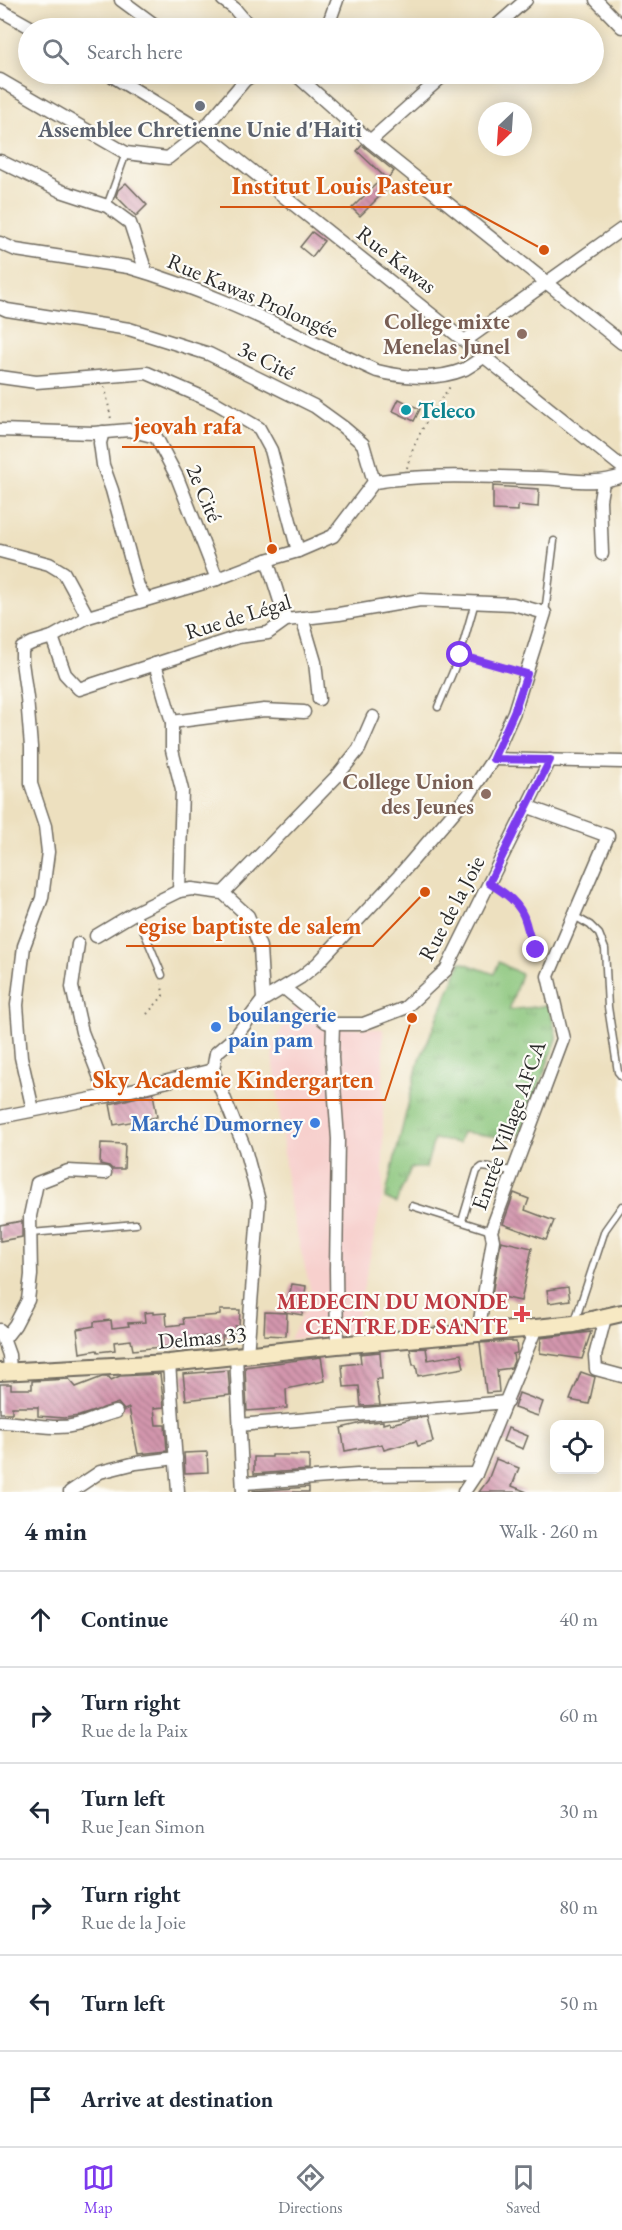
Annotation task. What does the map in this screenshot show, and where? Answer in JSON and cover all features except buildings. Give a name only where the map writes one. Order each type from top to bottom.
[{"type":"main road","name":"Delmas 33","points":[[5,1372],[169,1363],[337,1345],[536,1328],[574,1324],[622,1313]]},
{"type":"street","points":[[121,0],[145,18]]},
{"type":"street","points":[[223,0],[242,18]]},
{"type":"street","points":[[331,18],[337,0]]},
{"type":"street","points":[[505,18],[526,0]]},
{"type":"street","points":[[596,0],[622,27]]},
{"type":"street","points":[[0,10],[18,20]]},
{"type":"street","points":[[0,80],[126,153],[168,158],[202,131],[243,84]]},
{"type":"street","name":"Rue Kawas","points":[[125,84],[202,131],[466,340],[622,468]]},
{"type":"street","points":[[314,84],[370,141],[622,343]]},
{"type":"street","points":[[370,141],[434,84]]},
{"type":"street","points":[[0,161],[60,191],[107,206],[130,223],[146,272]]},
{"type":"street","points":[[466,340],[622,229]]},
{"type":"street","name":"Rue Kawas Prolongée","points":[[0,243],[16,250],[128,267],[146,272],[211,296],[377,371],[394,375],[417,377],[443,374],[465,369],[485,356]]},
{"type":"street","name":"3e Cité","points":[[0,307],[129,329],[209,354],[314,406],[343,427],[363,444],[374,482]]},
{"type":"street","points":[[0,377],[36,382],[147,373],[216,402],[259,428],[271,450],[298,551]]},
{"type":"street","name":"2e Cité","points":[[0,430],[103,432],[129,430],[156,437],[177,477],[217,579]]},
{"type":"street","points":[[103,432],[100,443],[103,465],[138,586],[146,598]]},
{"type":"street","points":[[33,1110],[21,1057],[17,1005],[24,946],[42,898],[48,852],[45,826],[31,784],[22,648],[52,637],[86,619],[146,598],[217,579],[298,551],[333,536],[374,482],[405,477],[542,478],[603,482],[622,468]]},
{"type":"street","points":[[602,554],[600,500],[603,482]]},
{"type":"street","points":[[0,551],[49,564],[64,573],[86,619]]},
{"type":"street","points":[[267,560],[286,620]]},
{"type":"street","name":"Rue de Légal","points":[[52,637],[65,674],[79,689],[238,637],[268,633],[286,620],[339,614],[420,600],[513,604],[544,613]]},
{"type":"street","points":[[476,1474],[357,1475],[244,1488],[239,1425],[241,1356],[260,1201],[244,1149],[213,1070],[216,1053],[236,1036],[263,1000],[317,964],[451,818],[493,759],[514,712],[544,613]]},
{"type":"street","points":[[302,618],[315,662],[319,699]]},
{"type":"street","points":[[155,664],[172,722],[172,750],[182,790],[178,891]]},
{"type":"street","points":[[172,722],[264,710],[304,712]]},
{"type":"street","points":[[224,893],[338,775],[359,749],[373,717]]},
{"type":"street","points":[[493,759],[622,762]]},
{"type":"street","name":"Rue de la Joie","points":[[333,1024],[363,1024],[405,1008],[446,970],[550,760]]},
{"type":"street","name":"Entrée Village AFCA","points":[[478,1333],[493,1240],[491,1231],[562,1039],[548,976],[608,836],[526,806]]},
{"type":"street","points":[[96,936],[178,891],[192,889],[224,893],[248,916],[260,947],[263,1000]]},
{"type":"street","points":[[78,944],[72,987],[82,1032],[107,1096]]},
{"type":"street","points":[[284,988],[326,1022],[333,1024],[332,1058],[338,1139],[337,1345]]},
{"type":"street","points":[[0,1117],[107,1096],[213,1070]]},
{"type":"street","points":[[5,1372],[9,1355],[2,1335],[15,1325],[28,1300],[31,1275],[30,1216],[37,1183],[69,1171],[105,1173]]},
{"type":"street","points":[[604,1318],[595,1356],[596,1369],[622,1376]]},
{"type":"street","points":[[464,1492],[476,1474],[536,1328]]},
{"type":"street","points":[[169,1363],[178,1492]]},
{"type":"street","points":[[239,1425],[507,1402]]},
{"type":"street","points":[[0,1422],[48,1426],[76,1425],[100,1415],[116,1412]]},
{"type":"street","points":[[70,1492],[100,1473],[136,1463],[176,1458]]},
{"type":"lane","points":[[107,206],[126,153]]},
{"type":"lane","points":[[544,613],[554,541]]},
{"type":"lane","points":[[438,707],[460,655],[475,602]]},
{"type":"lane","points":[[136,912],[162,975]]},
{"type":"lane","points":[[574,915],[599,934],[605,949],[608,1007],[618,1072],[622,1077]]},
{"type":"lane","points":[[462,1221],[477,1171],[482,1167],[514,1171]]},
{"type":"lane","points":[[412,1206],[491,1231]]},
{"type":"lane","points":[[574,1324],[605,1230],[622,1206]]},
{"type":"lane","points":[[31,1233],[136,1224]]},
{"type":"path","points":[[405,477],[419,435],[437,405],[465,369]]},
{"type":"path","points":[[102,377],[112,418]]},
{"type":"path","points":[[460,655],[527,674]]},
{"type":"path","points":[[489,883],[504,892],[519,906],[526,922],[529,938],[536,950]]},
{"type":"path","points":[[147,1014],[163,996],[162,975]]},
{"type":"shaded area","points":[[296,1005],[325,1026],[383,1029],[383,1194],[354,1334],[290,1339],[312,1297],[289,1201],[272,1046]]},
{"type":"green space","points":[[461,962],[494,974],[499,962],[521,974],[509,1010],[549,1005],[557,1039],[521,1132],[514,1139],[462,1132],[459,1143],[434,1139],[426,1168],[411,1168],[396,1203],[385,1198],[418,1064]]},
{"type":"place","name":"Assemblee Chretienne Unie d'Haiti","points":[[200,106]]},
{"type":"place","name":"Institut Louis Pasteur","points":[[544,250]]},
{"type":"place","name":"College mixte Menelas Junel","points":[[522,334]]},
{"type":"place","name":"Teleco","points":[[406,410]]},
{"type":"place","name":"jeovah rafa","points":[[272,549]]},
{"type":"place","name":"College Union des Jeunes","points":[[486,794]]},
{"type":"place","name":"egise baptiste de salem","points":[[425,892]]},
{"type":"place","name":"Sky Academie Kindergarten","points":[[412,1018]]},
{"type":"place","name":"boulangerie pain pam","points":[[216,1027]]},
{"type":"place","name":"Marché Dumorney","points":[[315,1123]]},
{"type":"place","name":"MEDECIN DU MONDE CENTRE DE SANTE","points":[[522,1314]]},
{"type":"route","points":[[460,655],[527,674],[514,712],[493,759],[550,760],[489,883],[504,892],[519,906],[526,922],[529,938],[536,950]]}]
